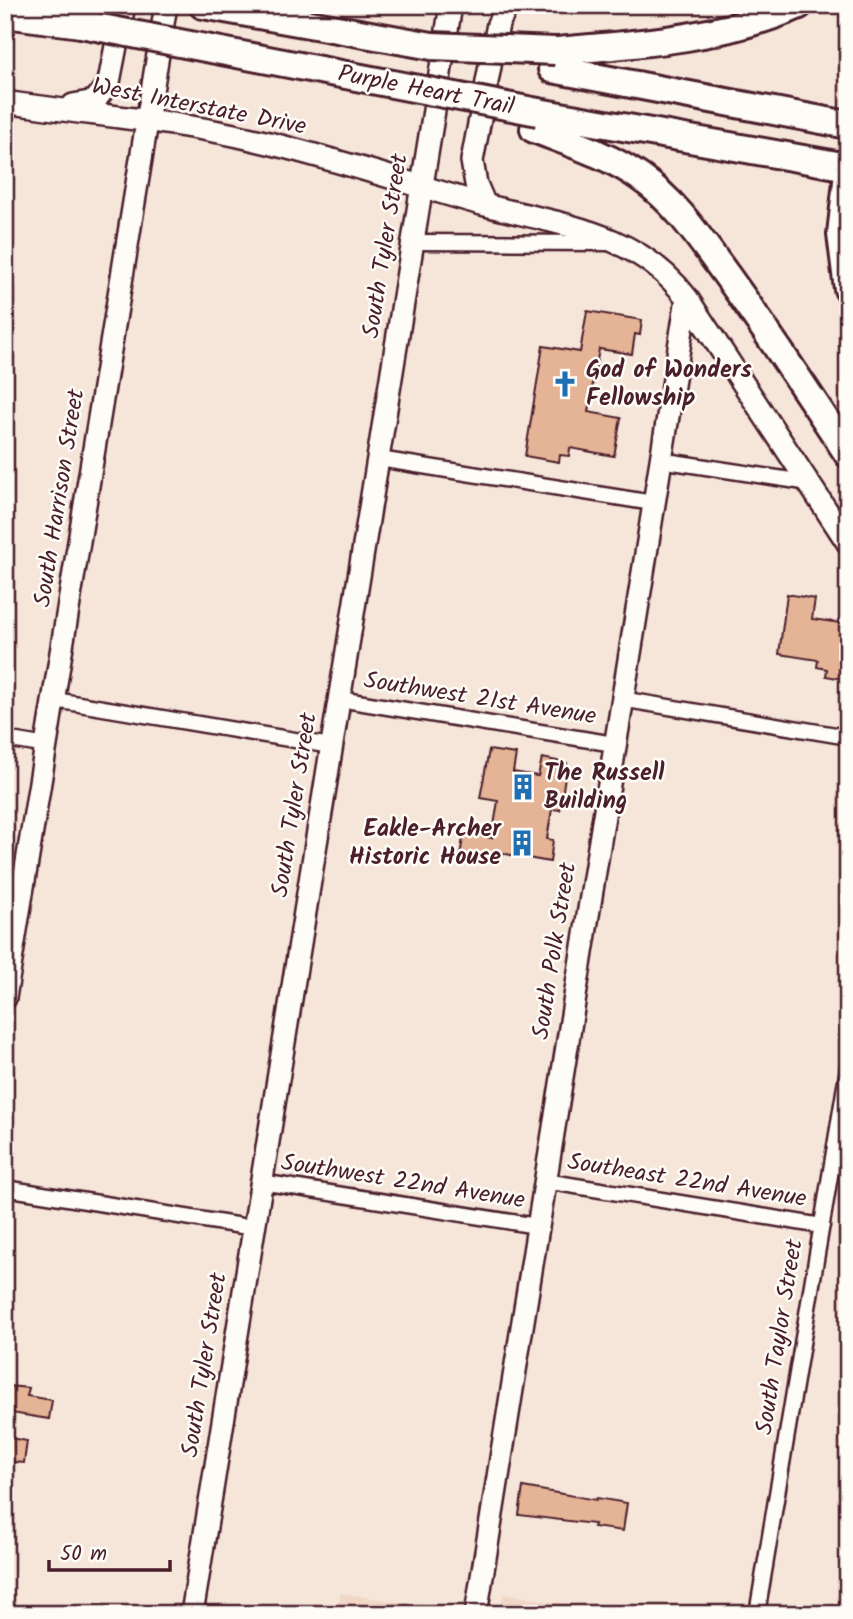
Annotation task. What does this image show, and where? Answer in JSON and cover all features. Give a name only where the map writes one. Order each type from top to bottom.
[{"type":"highway","name":"Purple Heart Trail","points":[[204,5],[432,46],[554,60]]},
{"type":"highway","points":[[554,60],[689,38],[766,20],[799,5]]},
{"type":"highway","name":"Purple Heart Trail","points":[[5,14],[80,24],[424,91],[536,120],[848,167]]},
{"type":"highway","points":[[554,60],[847,125]]},
{"type":"highway","points":[[536,120],[639,177],[667,198],[689,223],[767,330],[848,454]]},
{"type":"highway","points":[[848,173],[841,234],[848,289]]},
{"type":"highway","points":[[767,330],[848,421]]},
{"type":"main road","points":[[50,109],[95,102],[109,82],[124,5]]},
{"type":"main road","name":"South Harrison Street","points":[[5,998],[166,5]]},
{"type":"main road","name":"South Tyler Street","points":[[192,1614],[451,5]]},
{"type":"main road","points":[[485,205],[476,184],[472,161],[498,24],[508,5]]},
{"type":"main road","name":"West Interstate Drive","points":[[5,102],[147,120],[255,139],[485,205],[571,226],[621,243],[657,265],[687,298],[848,543]]},
{"type":"main road","name":"South Polk Street","points":[[476,1614],[687,298]]},
{"type":"street","points":[[413,242],[621,243]]},
{"type":"street","points":[[379,459],[653,503]]},
{"type":"street","points":[[660,460],[810,483]]},
{"type":"street","name":"Southwest 21st Avenue","points":[[339,699],[614,744]]},
{"type":"street","points":[[621,699],[848,737]]},
{"type":"street","points":[[55,700],[331,746]]},
{"type":"street","points":[[5,739],[47,746]]},
{"type":"street","name":"South Taylor Street","points":[[757,1614],[822,1226],[840,1160],[848,1069]]},
{"type":"street","name":"Southeast 22nd Avenue","points":[[545,1181],[822,1226]]},
{"type":"street","name":"Southwest 22nd Avenue","points":[[261,1182],[537,1226]]},
{"type":"street","points":[[5,1188],[254,1228]]},
{"type":"shaded area","points":[[341,1593],[446,1610],[445,1614],[337,1614]]},
{"type":"shaded area","points":[[503,1594],[610,1612],[610,1614],[500,1614]]},
{"type":"building","name":"God of Wonders Fellowship","points":[[587,311],[642,320],[640,335],[635,334],[632,354],[599,349],[588,412],[621,418],[614,456],[570,448],[569,456],[560,455],[559,462],[525,456],[543,346],[580,352]]},
{"type":"building","points":[[787,594],[815,599],[812,619],[848,624],[848,680],[826,676],[827,669],[817,667],[818,660],[779,654]]},
{"type":"building","points":[[489,750],[516,754],[513,772],[538,776],[542,758],[567,763],[560,810],[552,809],[547,839],[553,840],[550,862],[495,852],[493,861],[460,855],[464,833],[492,838],[498,801],[480,798]]},
{"type":"building","points":[[8,1386],[29,1388],[27,1396],[52,1400],[49,1419],[5,1412]]},
{"type":"building","points":[[5,1437],[27,1441],[24,1463],[5,1461]]},
{"type":"building","points":[[523,1487],[627,1503],[623,1531],[593,1527],[594,1524],[519,1515]]},
{"type":"place","name":"God of Wonders Fellowship","points":[[565,384]]},
{"type":"place","name":"The Russell Building","points":[[523,787]]},
{"type":"place","name":"Eakle-Archer Historic House","points":[[522,843]]}]
